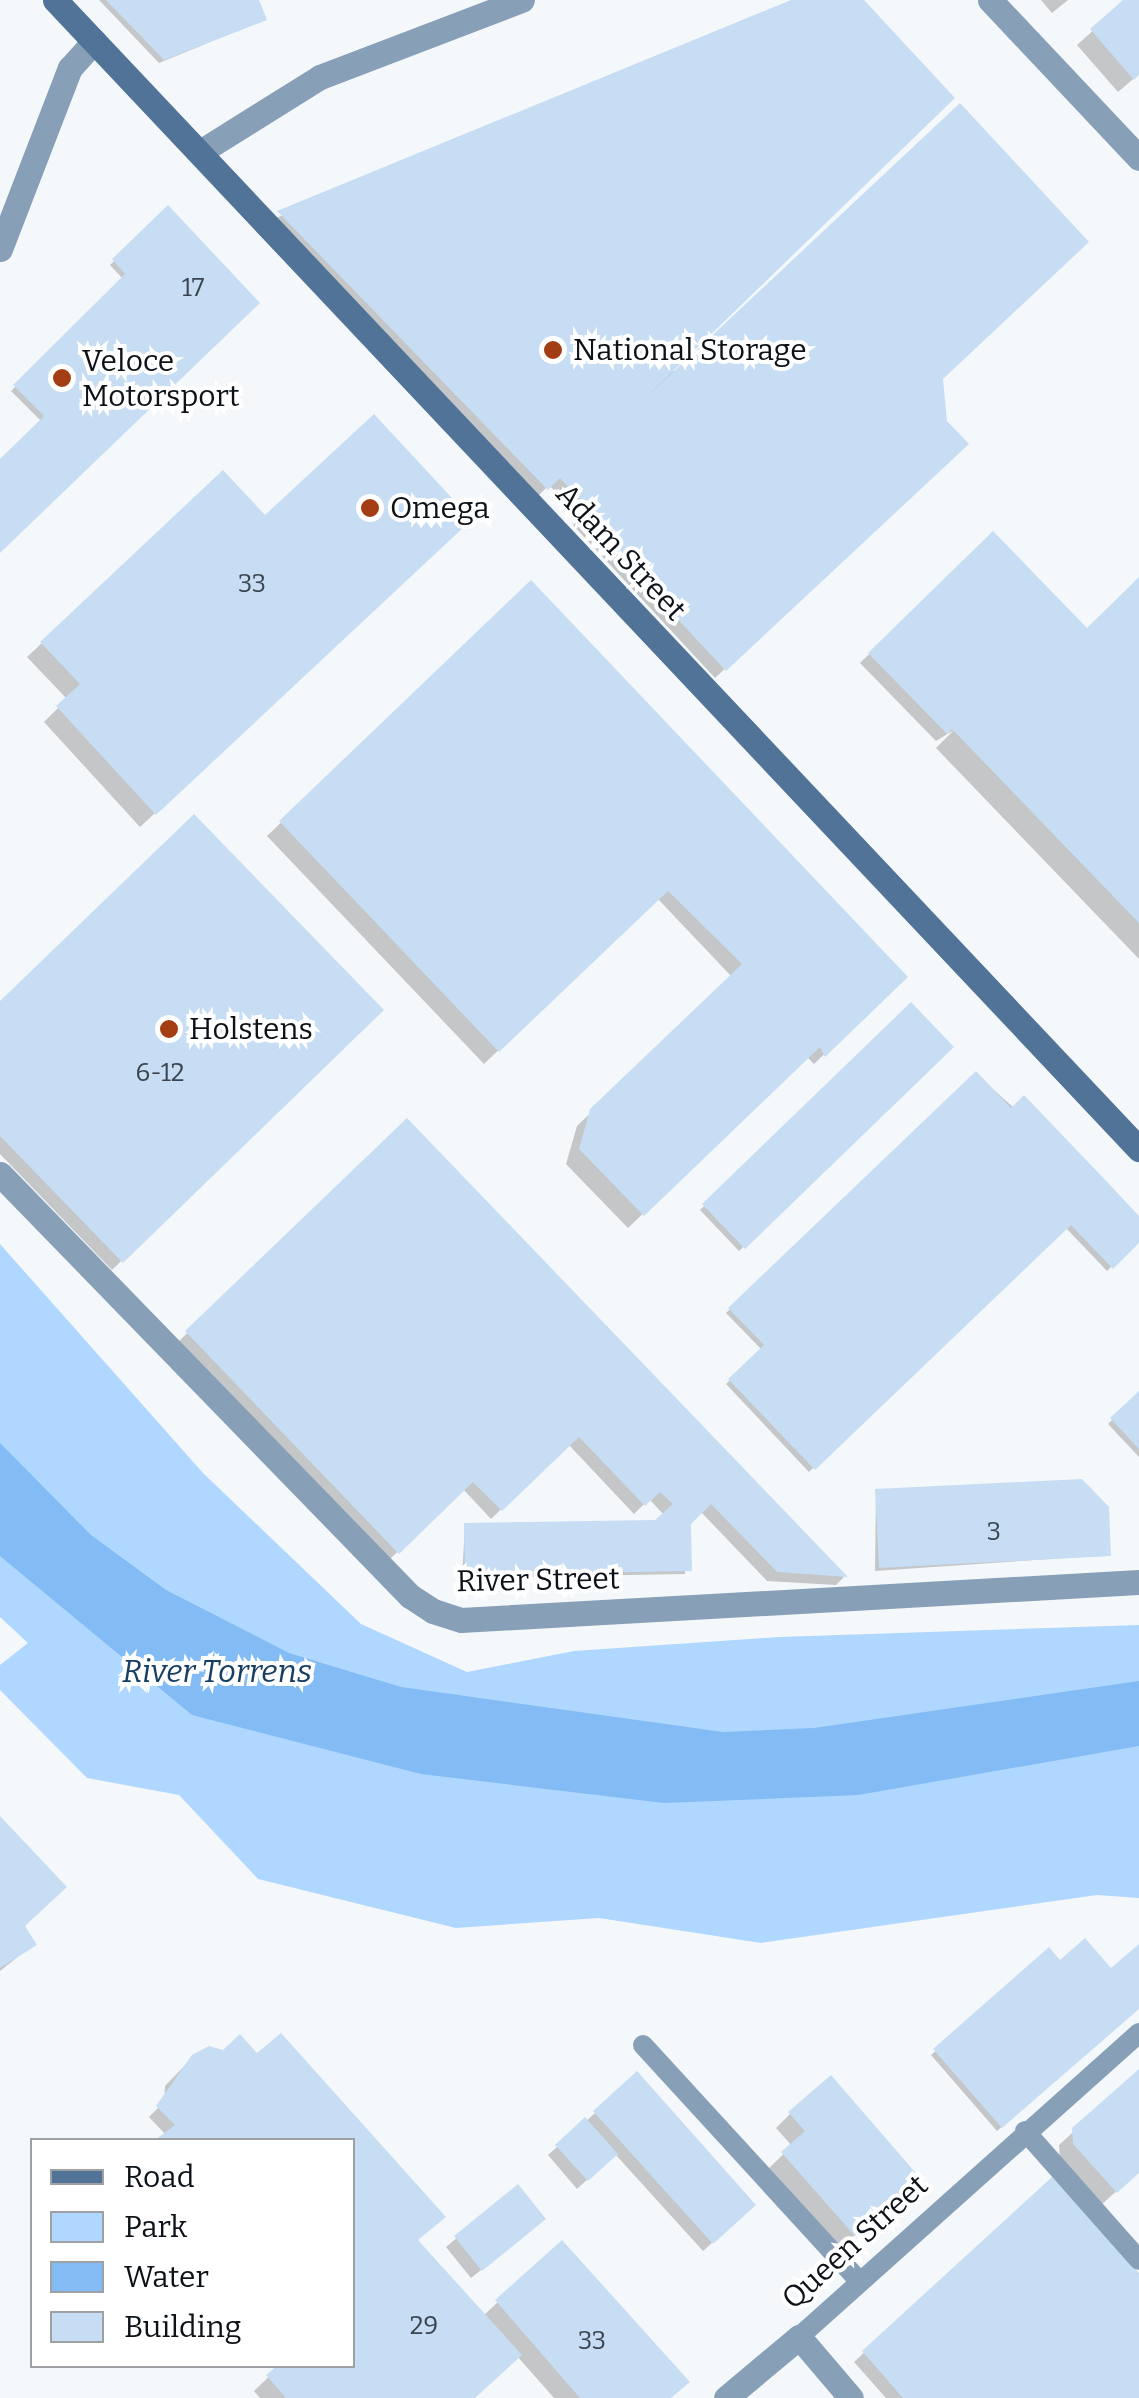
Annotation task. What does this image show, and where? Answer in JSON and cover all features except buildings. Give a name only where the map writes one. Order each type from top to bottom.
[{"type":"main road","name":"Adam Street","points":[[55,0],[1135,1137]]},
{"type":"street","points":[[200,152],[320,78],[522,0]]},
{"type":"street","points":[[990,0],[1139,158]]},
{"type":"street","points":[[0,249],[70,68],[94,41]]},
{"type":"street","name":"River Street","points":[[0,1174],[410,1596],[433,1611],[461,1620],[1139,1582]]},
{"type":"street","points":[[799,2337],[851,2398]]},
{"type":"street","name":"Queen Street","points":[[726,2398],[799,2337]]},
{"type":"lane","name":"Queen Street","points":[[799,2337],[1139,2033]]},
{"type":"lane","points":[[643,2045],[860,2282]]},
{"type":"lane","points":[[1025,2132],[1139,2260]]},
{"type":"green space","points":[[0,1244],[203,1473],[361,1624],[467,1672],[574,1651],[779,1637],[1139,1625],[1139,1898],[1097,1895],[761,1943],[599,1918],[456,1928],[258,1879],[179,1795],[87,1778],[0,1690],[0,1665],[28,1643],[0,1617]]},
{"type":"water","name":"River Torrens","points":[[0,1443],[91,1535],[166,1590],[289,1653],[401,1687],[723,1732],[814,1728],[1139,1681],[1139,1746],[858,1795],[664,1803],[421,1774],[192,1715],[0,1556]]},
{"type":"place","name":"National Storage","points":[[553,350]]},
{"type":"place","name":"Veloce Motorsport","points":[[62,378]]},
{"type":"place","name":"Omega","points":[[370,508]]},
{"type":"place","name":"Holstens","points":[[169,1029]]}]
